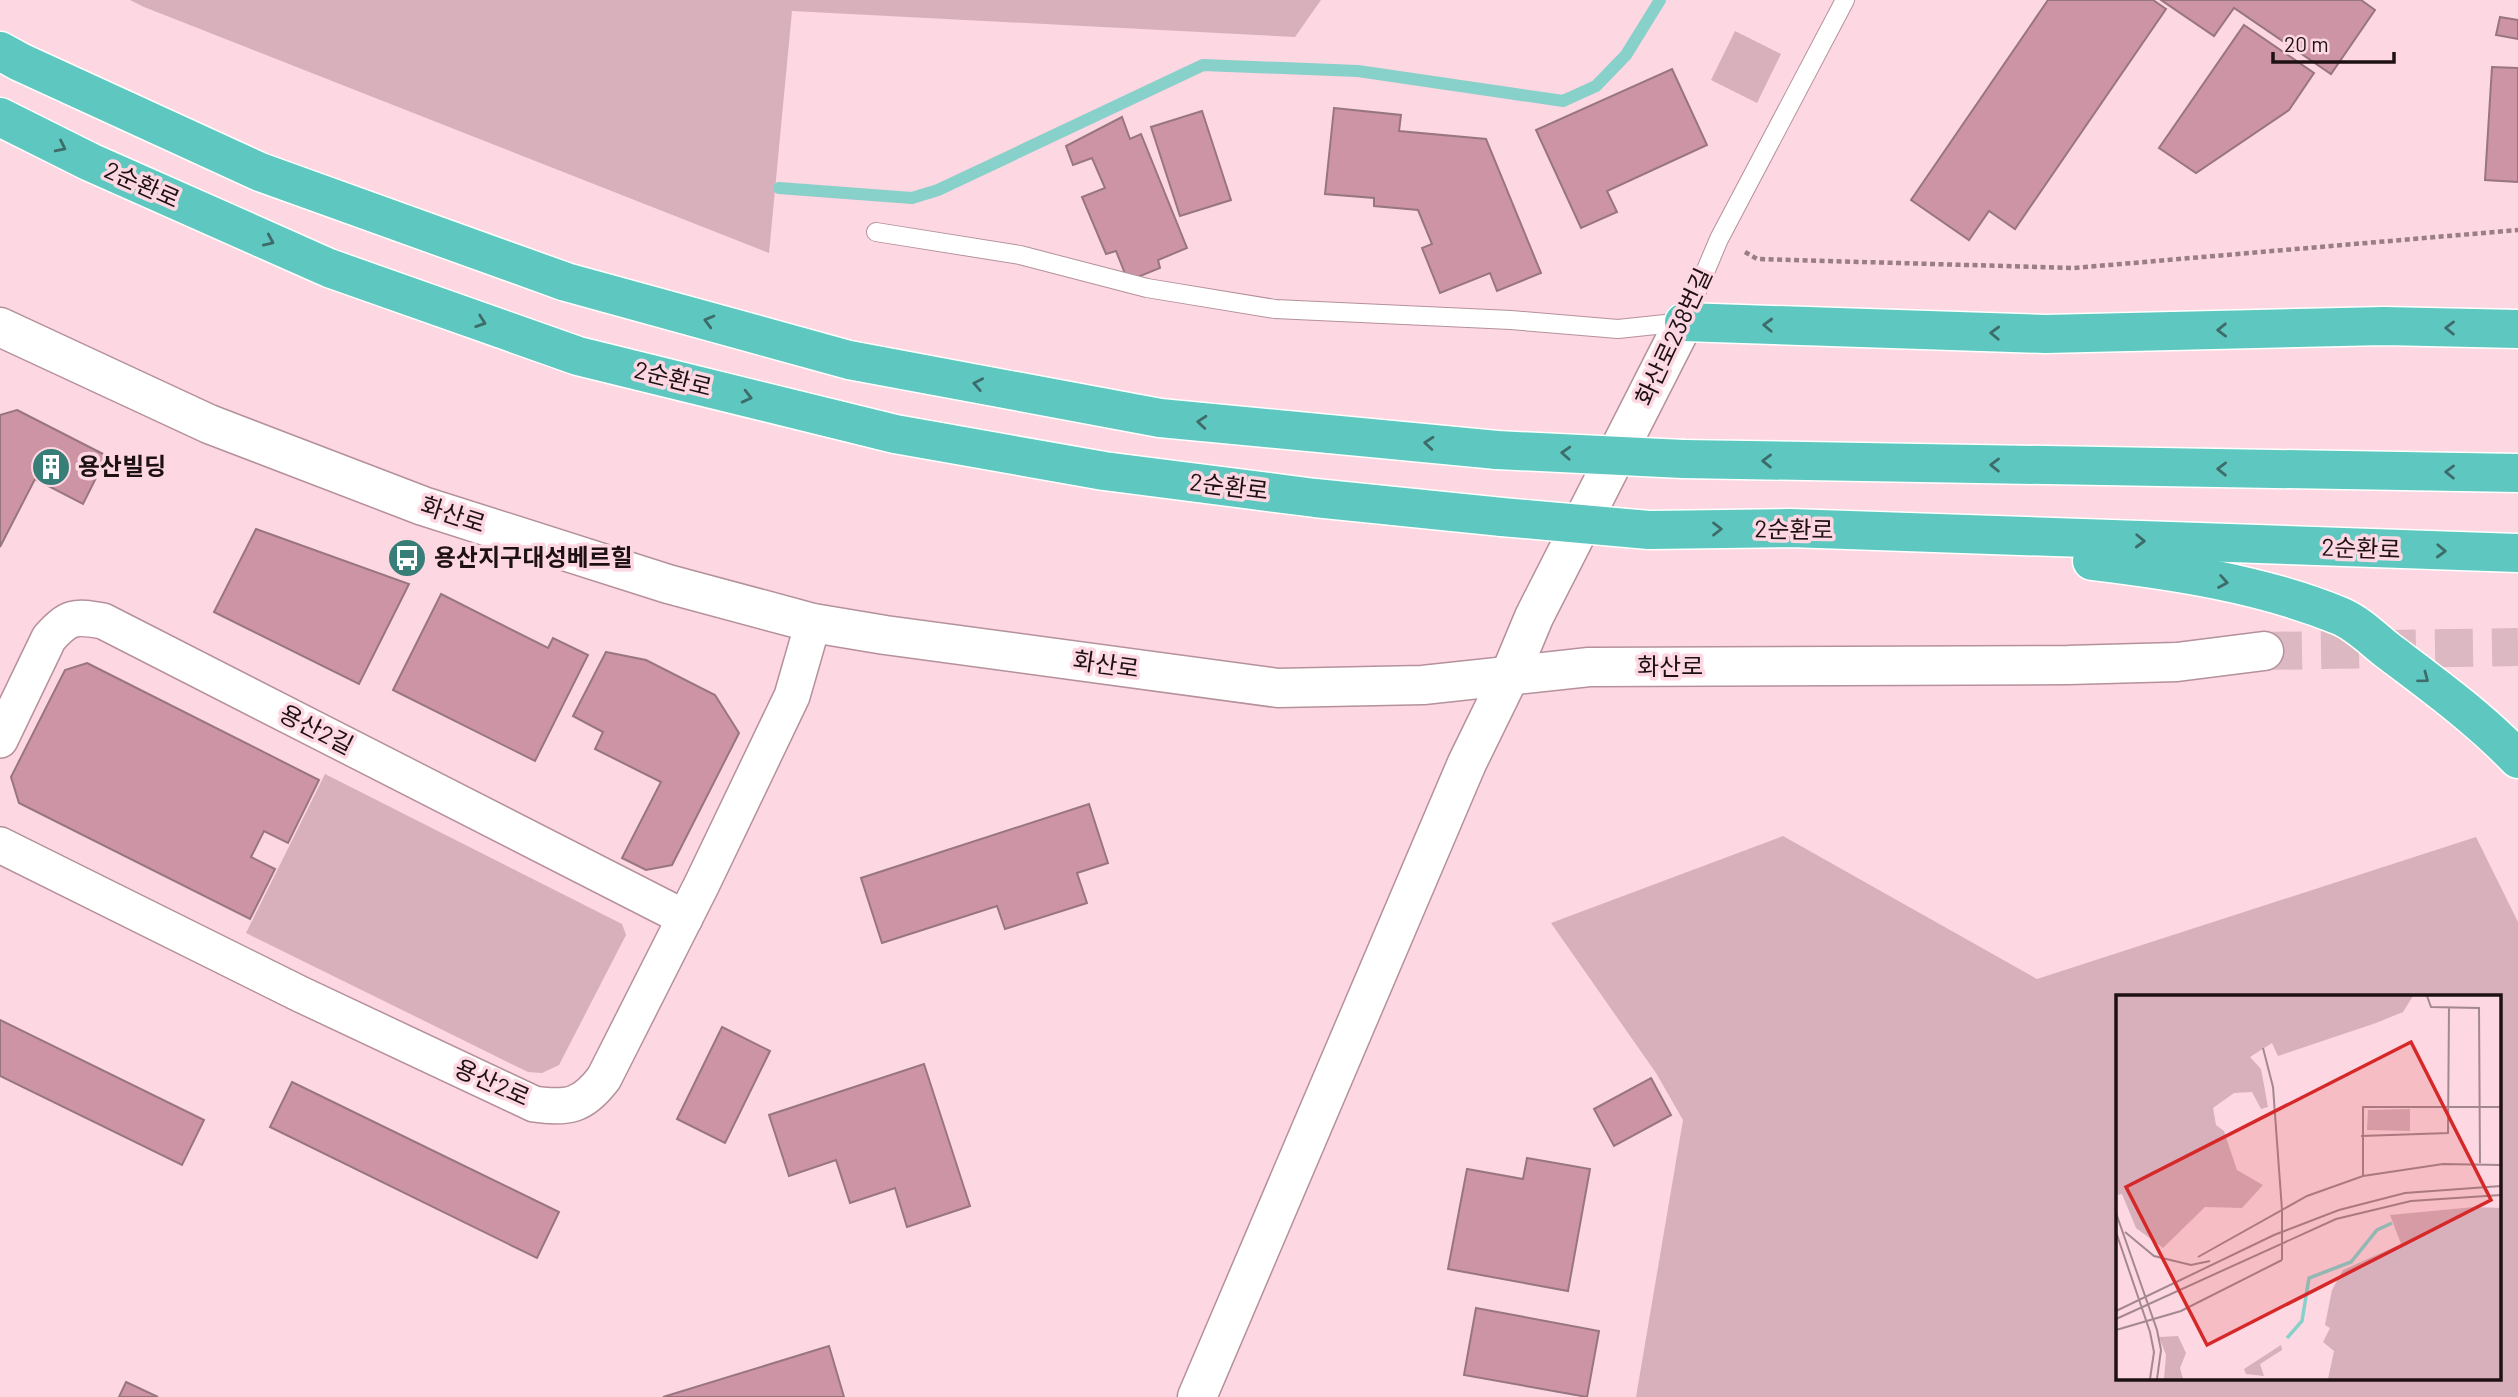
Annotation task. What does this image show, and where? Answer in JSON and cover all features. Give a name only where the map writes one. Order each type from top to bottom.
[{"type":"highway","points":[[0,51],[260,172],[566,282],[849,360],[1160,418],[1497,450],[1683,460],[2518,474]]},
{"type":"highway","name":"2순환로","points":[[0,117],[90,162],[329,268],[578,356],[895,434],[1104,471],[1315,498],[1649,530],[1790,528],[2518,554]]},
{"type":"highway","points":[[1684,322],[2045,334],[2384,326],[2518,329]]},
{"type":"highway","points":[[1790,528],[2133,566],[2256,588],[2343,617],[2440,691],[2518,759]]},
{"type":"main road","name":"화산로238번길","points":[[1197,1397],[1467,764],[1509,677],[1534,617],[1684,322]]},
{"type":"main road","name":"화산로","points":[[0,327],[209,424],[423,506],[668,584],[813,623],[885,635],[1278,688],[1423,685],[1589,667],[2068,666],[2177,663],[2264,651]]},
{"type":"street","name":"용산2길","points":[[0,740],[49,638],[60,625],[79,617],[103,621],[685,919]]},
{"type":"street","name":"용산2로","points":[[0,845],[300,994],[534,1104],[566,1107],[593,1094],[604,1078],[685,919],[792,696],[813,623]]},
{"type":"lane","name":"화산로238번길","points":[[1684,322],[1719,239],[1845,0]]},
{"type":"lane","points":[[876,232],[1020,255],[1147,288],[1275,309],[1511,320],[1618,329],[1684,322]]},
{"type":"path","points":[[1719,239],[1757,259],[2074,268],[2518,230]]},
{"type":"shaded area","points":[[130,0],[1321,0],[1295,37],[792,11],[769,253]]},
{"type":"shaded area","points":[[1735,31],[1781,54],[1757,103],[1711,80]]},
{"type":"shaded area","points":[[325,774],[622,924],[626,935],[559,1065],[542,1073],[528,1072],[246,933]]},
{"type":"shaded area","points":[[1783,836],[2037,979],[2476,837],[2518,922],[2518,1397],[1636,1397],[1683,1120],[1656,1073],[1551,923]]},
{"type":"building","points":[[2048,0],[2153,0],[2166,9],[2015,229],[1989,211],[1969,240],[1911,200]]},
{"type":"building","points":[[2161,0],[2361,0],[2375,10],[2331,74],[2234,8],[2214,36]]},
{"type":"building","points":[[2500,17],[2518,20],[2518,39],[2496,35]]},
{"type":"building","points":[[2244,25],[2314,73],[2289,110],[2196,173],[2159,148]]},
{"type":"building","points":[[2492,67],[2518,68],[2518,182],[2485,180]]},
{"type":"building","points":[[1672,69],[1707,145],[1607,191],[1617,212],[1581,228],[1536,130]]},
{"type":"building","points":[[1334,108],[1401,115],[1399,131],[1486,139],[1541,273],[1497,291],[1490,273],[1440,293],[1422,248],[1432,244],[1418,210],[1374,206],[1374,198],[1325,194]]},
{"type":"building","points":[[1202,111],[1231,200],[1180,216],[1151,127]]},
{"type":"building","points":[[1122,117],[1130,139],[1141,134],[1187,248],[1158,260],[1160,268],[1128,281],[1116,251],[1106,254],[1082,197],[1105,188],[1092,158],[1073,165],[1066,146]]},
{"type":"building","name":"용산빌딩","points":[[17,410],[107,456],[83,504],[35,479],[0,547],[0,415]]},
{"type":"building","points":[[256,529],[409,584],[359,684],[214,612]]},
{"type":"building","points":[[441,594],[548,648],[553,638],[588,655],[535,761],[393,690]]},
{"type":"building","points":[[606,652],[646,660],[715,695],[739,733],[672,865],[646,870],[622,858],[661,782],[595,749],[603,732],[573,716]]},
{"type":"building","points":[[87,663],[319,780],[288,843],[264,831],[251,857],[275,869],[250,919],[19,803],[11,777],[65,670]]},
{"type":"building","points":[[1089,804],[1108,863],[1077,873],[1087,903],[1005,929],[997,906],[882,943],[861,878]]},
{"type":"building","points":[[0,1020],[204,1120],[182,1165],[0,1076]]},
{"type":"building","points":[[722,1027],[770,1051],[725,1143],[677,1119]]},
{"type":"building","points":[[924,1064],[970,1206],[907,1227],[895,1188],[850,1203],[836,1160],[789,1176],[769,1115]]},
{"type":"building","points":[[1651,1078],[1671,1115],[1614,1146],[1594,1109]]},
{"type":"building","points":[[292,1082],[559,1212],[537,1258],[270,1127]]},
{"type":"building","points":[[1527,1158],[1590,1169],[1568,1291],[1448,1269],[1467,1169],[1523,1179]]},
{"type":"building","points":[[1476,1308],[1599,1331],[1587,1397],[1464,1375]]},
{"type":"building","points":[[829,1346],[844,1397],[663,1397]]},
{"type":"building","points":[[126,1382],[158,1397],[119,1397]]},
{"type":"waterway","points":[[779,188],[912,198],[938,190],[1203,65],[1358,71],[1563,101],[1596,86],[1626,55],[1660,0]]},
{"type":"tunnel","points":[[2264,651],[2518,647]]},
{"type":"place","name":"용산빌딩","points":[[51,467]]},
{"type":"place","name":"용산지구대성베르힐","points":[[407,558]]}]
